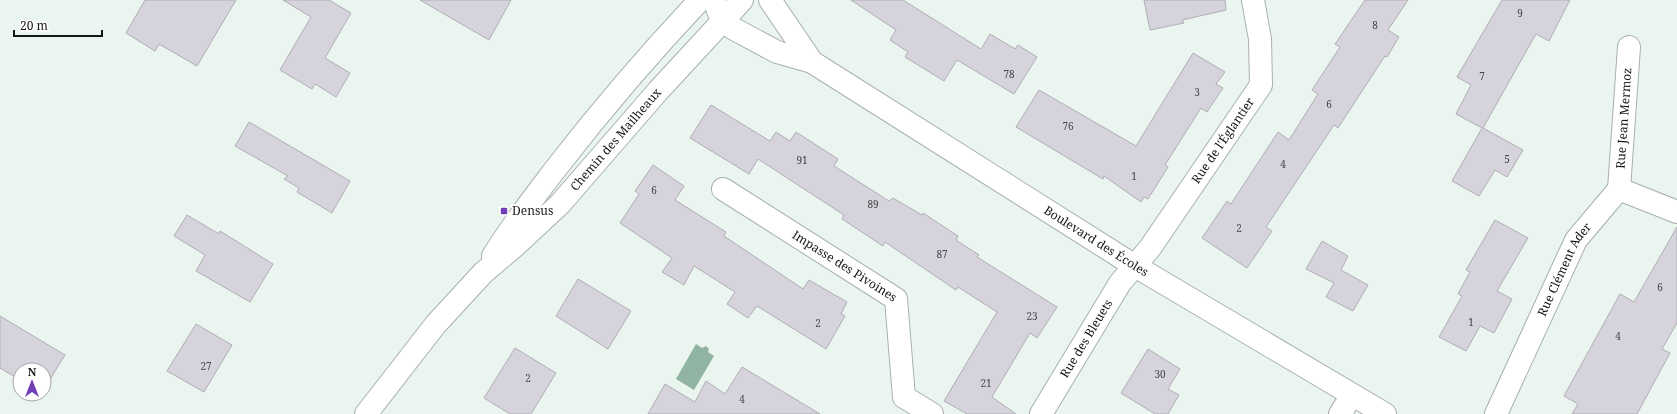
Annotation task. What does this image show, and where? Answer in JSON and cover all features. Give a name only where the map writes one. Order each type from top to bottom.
[{"type":"street","name":"Chemin des Mailheaux","points":[[366,414],[431,330],[483,273],[560,204],[658,91],[742,0]]},
{"type":"street","name":"Boulevard des Écoles","points":[[770,0],[812,62]]},
{"type":"street","name":"Rue de l'Églantier","points":[[1135,266],[1150,248],[1261,85],[1260,39],[1253,0]]},
{"type":"street","name":"Chemin des Mailheaux","points":[[483,273],[513,226],[582,134],[699,1]]},
{"type":"street","name":"Boulevard des Écoles","points":[[699,1],[722,21],[734,29],[777,52],[812,62],[1135,266],[1385,414]]},
{"type":"street","name":"Rue Jean Mermoz","points":[[1619,189],[1630,47]]},
{"type":"street","name":"Impasse des Pivoines","points":[[723,189],[896,299],[904,397],[932,414]]},
{"type":"street","points":[[1619,189],[1677,212]]},
{"type":"street","name":"Rue Clément Ader","points":[[1496,414],[1576,240],[1619,189]]},
{"type":"street","name":"Rue des Bleuets","points":[[1041,414],[1120,283],[1135,266]]},
{"type":"street","points":[[1340,414],[1352,395]]},
{"type":"shaded area","points":[[696,344],[702,348],[706,346],[709,349],[708,352],[714,356],[694,390],[676,379]]},
{"type":"building","points":[[145,0],[236,0],[197,66],[159,44],[155,51],[126,33]]},
{"type":"building","points":[[283,0],[329,0],[351,13],[325,58],[350,73],[336,97],[315,84],[312,89],[280,70],[311,17]]},
{"type":"building","points":[[420,0],[511,0],[489,40]]},
{"type":"building","points":[[851,0],[903,0],[981,49],[990,34],[1015,49],[1018,45],[1037,57],[1014,94],[957,60],[944,81],[905,57],[908,52],[890,40],[896,30]]},
{"type":"building","points":[[1144,0],[1225,0],[1226,10],[1182,20],[1184,23],[1150,30]]},
{"type":"building","points":[[1365,0],[1408,0],[1388,30],[1399,37],[1338,128],[1334,125],[1266,227],[1272,231],[1247,268],[1202,238],[1227,201],[1231,204],[1278,132],[1289,140],[1318,94],[1312,90],[1340,47],[1335,44]]},
{"type":"building","points":[[1502,0],[1570,0],[1549,41],[1536,34],[1483,128],[1523,150],[1507,177],[1495,170],[1479,196],[1452,181],[1482,128],[1456,114],[1471,85],[1457,77]]},
{"type":"building","points":[[1193,53],[1225,72],[1216,84],[1223,88],[1207,112],[1201,108],[1165,165],[1168,167],[1148,199],[1144,197],[1141,202],[1104,176],[1103,179],[1016,127],[1039,90],[1136,146]]},
{"type":"building","points":[[711,105],[770,141],[776,132],[790,141],[796,132],[838,159],[834,166],[889,201],[893,198],[922,215],[923,213],[958,236],[956,240],[979,255],[977,257],[1057,307],[1037,338],[1030,333],[992,397],[1016,414],[967,414],[944,401],[997,312],[958,287],[956,290],[885,242],[883,246],[842,219],[844,215],[758,159],[749,174],[690,138]]},
{"type":"building","points":[[249,122],[350,181],[332,213],[297,192],[299,188],[284,179],[288,176],[235,146]]},
{"type":"building","points":[[653,165],[684,186],[675,200],[726,232],[724,236],[803,289],[809,280],[847,302],[841,314],[845,316],[826,349],[757,306],[748,318],[727,304],[735,292],[694,266],[684,285],[662,272],[672,258],[620,223],[639,194],[635,191]]},
{"type":"building","points":[[187,215],[219,234],[220,231],[273,264],[250,302],[196,271],[205,255],[174,236]]},
{"type":"building","points":[[1495,220],[1528,238],[1497,291],[1512,299],[1494,333],[1480,326],[1466,351],[1439,337],[1462,296],[1458,294],[1470,272],[1466,270]]},
{"type":"building","points":[[1677,227],[1677,323],[1662,349],[1670,353],[1637,414],[1572,414],[1578,404],[1564,396],[1620,294],[1634,302]]},
{"type":"building","points":[[1322,241],[1348,256],[1341,270],[1368,285],[1353,311],[1326,297],[1334,283],[1306,269]]},
{"type":"building","points":[[578,279],[631,311],[608,349],[556,316]]},
{"type":"building","points":[[0,316],[65,355],[52,376],[52,362],[12,362],[12,375],[0,368]]},
{"type":"building","points":[[196,324],[232,345],[204,392],[167,371]]},
{"type":"building","points":[[515,348],[556,373],[531,414],[510,414],[484,398]]},
{"type":"building","points":[[1148,349],[1180,369],[1168,389],[1179,395],[1168,414],[1155,414],[1121,393]]},
{"type":"building","points":[[742,367],[820,414],[648,414],[665,384],[695,402],[706,381],[725,394]]},
{"type":"place","name":"Densus","points":[[504,211]]}]
